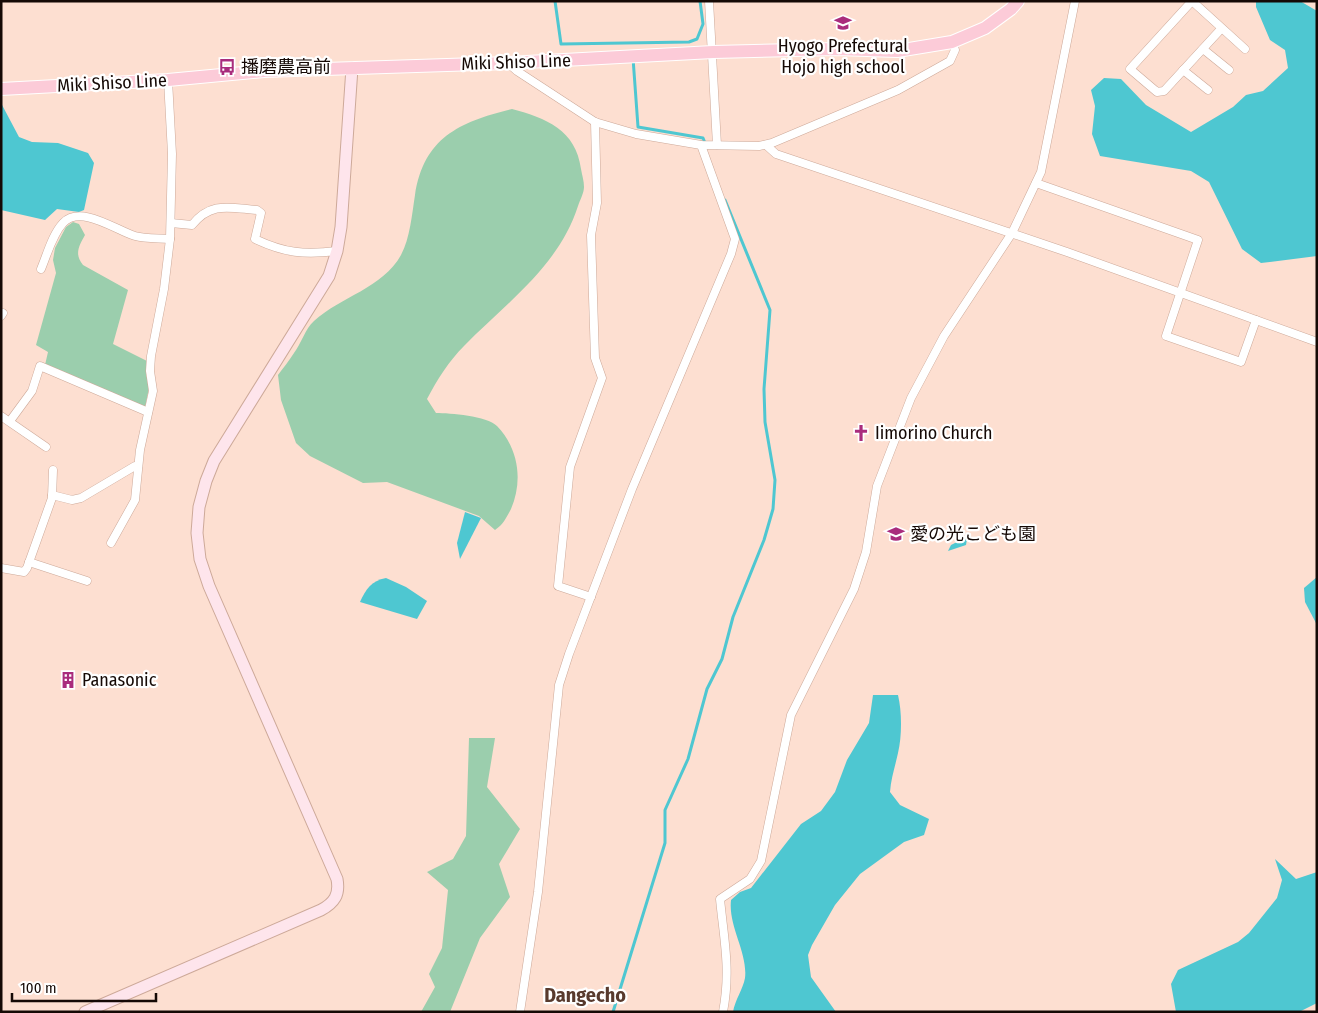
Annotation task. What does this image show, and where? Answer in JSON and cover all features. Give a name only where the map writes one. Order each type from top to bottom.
[{"type":"main road","name":"Miki Shiso Line","points":[[1,89],[168,80],[264,71],[508,63],[713,52],[837,49],[897,51],[952,42],[985,28],[1011,9],[1018,1]]},
{"type":"street","points":[[709,1],[717,145]]},
{"type":"street","points":[[723,1012],[727,992],[728,960],[720,899],[750,879],[761,861],[791,714],[854,589],[866,552],[878,486],[913,392],[949,328],[1012,233],[1041,172],[1075,1]]},
{"type":"street","points":[[1220,28],[1164,91],[1157,92],[1130,69],[1192,1],[1245,49]]},
{"type":"street","points":[[508,63],[517,72],[595,122],[636,134],[701,146],[766,145],[921,78],[950,61],[955,50],[952,42]]},
{"type":"street","points":[[1203,49],[1229,70]]},
{"type":"street","points":[[85,1012],[321,910],[335,900],[338,893],[337,879],[209,586],[200,559],[197,534],[198,507],[214,461],[328,276],[337,250],[347,159],[352,68]]},
{"type":"street","points":[[1183,70],[1208,90]]},
{"type":"street","points":[[111,543],[135,500],[138,467],[153,391],[150,371],[151,356],[164,289],[171,223],[172,154],[168,80]]},
{"type":"street","points":[[591,597],[558,586],[570,467],[602,378],[595,358],[590,235],[597,203],[595,122]]},
{"type":"street","points":[[766,145],[776,154],[1012,233],[1317,342]]},
{"type":"street","points":[[520,1012],[538,892],[560,685],[569,654],[632,489],[731,254],[735,239],[701,146]]},
{"type":"street","points":[[1036,183],[1198,240],[1166,336],[1241,362],[1256,320]]},
{"type":"street","points":[[171,223],[192,225],[198,217],[213,208],[257,210],[261,213],[255,239],[279,251],[299,254],[337,250]]},
{"type":"street","points":[[41,269],[55,236],[63,224],[75,217],[113,225],[134,236],[170,240]]},
{"type":"street","points":[[10,420],[32,391],[40,366],[148,412]]},
{"type":"street","points":[[1,416],[10,420],[46,447]]},
{"type":"street","points":[[52,495],[72,500],[81,498],[135,466],[138,467]]},
{"type":"street","points":[[1,568],[24,572],[52,495],[53,470]]},
{"type":"street","points":[[29,562],[87,581]]},
{"type":"green space","points":[[512,109],[547,122],[566,135],[573,144],[578,156],[584,187],[582,197],[569,227],[545,265],[514,299],[459,352],[444,371],[427,399],[436,413],[468,416],[492,423],[497,426],[510,445],[517,466],[517,487],[511,509],[503,523],[495,530],[479,516],[387,482],[363,483],[310,456],[296,443],[281,400],[278,375],[314,321],[383,276],[401,255],[409,234],[420,175],[427,159],[436,146],[447,135],[461,127],[493,114]]},
{"type":"green space","points":[[73,222],[79,224],[85,235],[79,246],[78,254],[83,265],[128,290],[113,344],[147,361],[146,373],[149,388],[145,408],[45,365],[48,352],[36,345],[56,273],[53,260],[55,248],[66,227]]},
{"type":"green space","points":[[469,738],[495,738],[487,787],[520,829],[499,864],[510,897],[480,938],[450,1012],[421,1012],[435,987],[429,974],[442,948],[448,890],[427,872],[453,859],[466,836]]},
{"type":"water","points":[[1256,1],[1300,1],[1317,11],[1317,256],[1261,263],[1242,249],[1209,182],[1191,171],[1100,156],[1092,134],[1095,106],[1091,90],[1104,78],[1121,79],[1146,105],[1191,132],[1233,107],[1246,95],[1263,91],[1288,68],[1285,50],[1270,40],[1256,7]]},
{"type":"water","points":[[1,103],[19,137],[32,142],[58,143],[88,153],[94,163],[84,210],[79,212],[57,209],[45,220],[1,210]]},
{"type":"water","points":[[465,512],[481,518],[460,559],[457,543]]},
{"type":"water","points":[[965,538],[967,539],[966,545],[948,551],[951,545]]},
{"type":"water","points":[[1317,577],[1317,625],[1305,602],[1304,588]]},
{"type":"water","points":[[386,578],[406,587],[427,601],[417,619],[360,602],[370,586],[376,581]]},
{"type":"water","points":[[873,695],[898,695],[901,732],[890,792],[900,805],[929,819],[924,835],[904,842],[860,874],[835,905],[812,945],[808,955],[811,977],[836,1012],[733,1012],[744,982],[745,969],[744,959],[732,920],[731,900],[740,892],[751,888],[801,824],[821,811],[835,792],[847,760],[869,723]]},
{"type":"water","points":[[1275,859],[1296,879],[1317,872],[1317,1003],[1299,1012],[1176,1012],[1171,984],[1178,970],[1238,942],[1249,933],[1277,898],[1282,880]]},
{"type":"waterway","points":[[555,1],[561,44],[689,42],[697,39],[703,24],[700,1]]},
{"type":"waterway","points":[[633,58],[638,127],[703,138],[705,143]]},
{"type":"waterway","points":[[613,1012],[665,843],[665,810],[688,759],[707,689],[722,659],[733,617],[764,540],[773,509],[775,480],[765,422],[764,389],[770,310],[725,200]]},
{"type":"place","name":"Hyogo Prefectural Hojo high school","points":[[843,23]]},
{"type":"place","name":"播磨農高前","points":[[227,67]]},
{"type":"place","name":"Iimorino Church","points":[[861,433]]},
{"type":"place","name":"愛の光こども園","points":[[896,534]]},
{"type":"place","name":"Panasonic","points":[[68,680]]},
{"type":"district","name":"Dangecho","points":[[585,995]]}]
